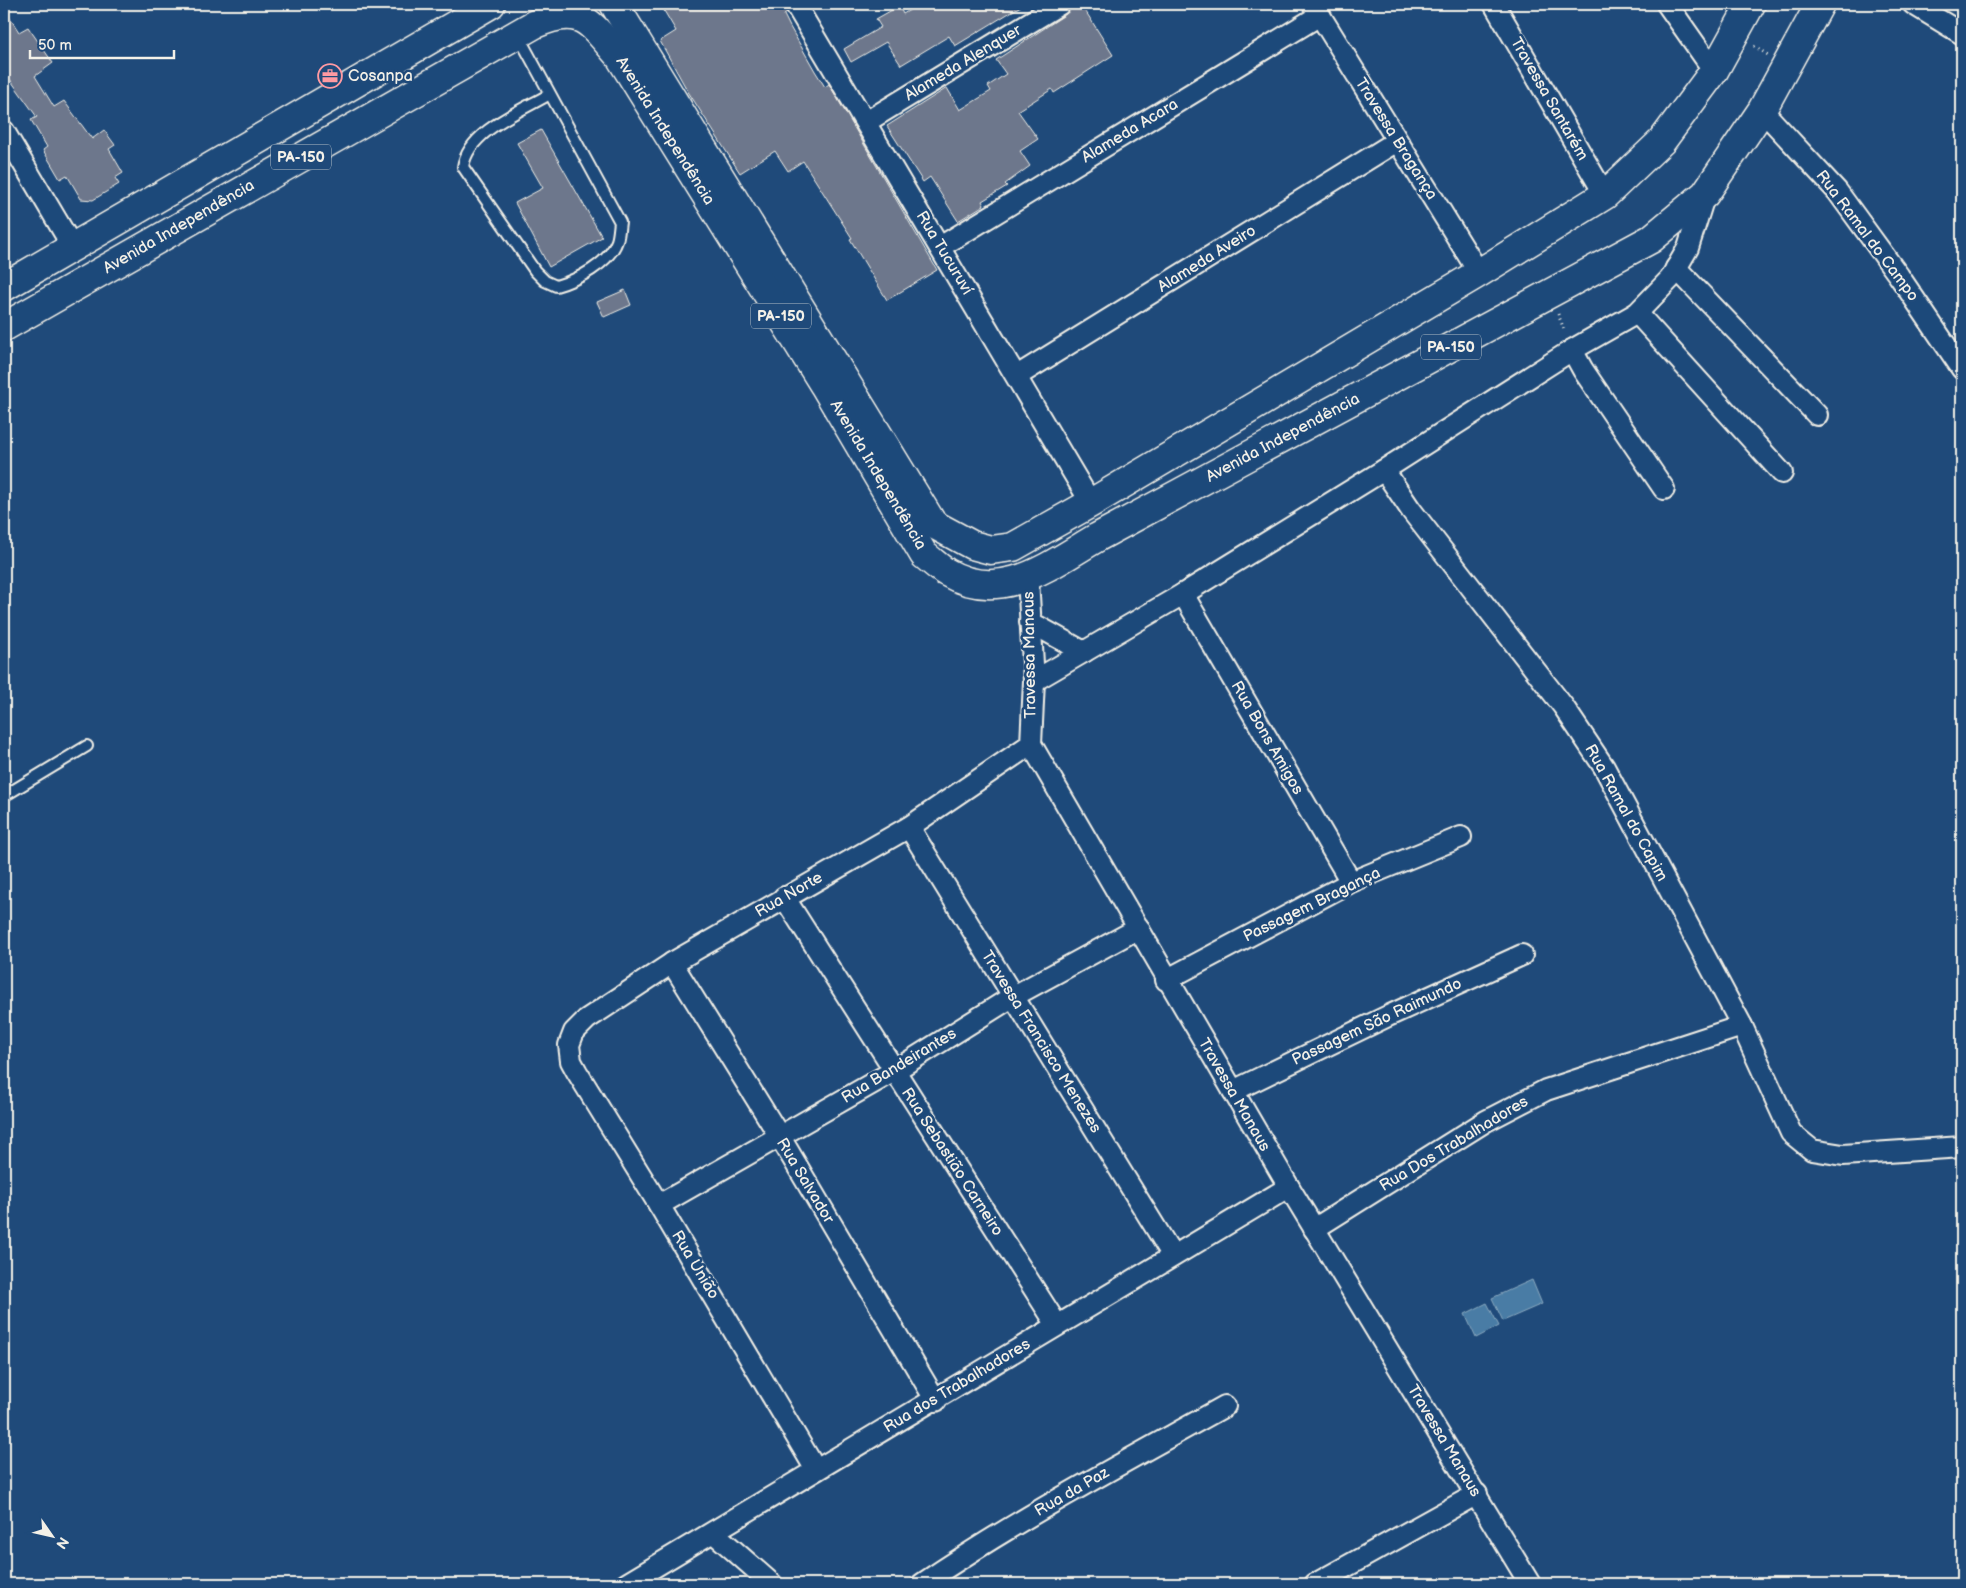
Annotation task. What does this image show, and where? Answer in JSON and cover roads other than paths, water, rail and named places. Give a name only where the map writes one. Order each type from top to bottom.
[{"type":"main road","name":"PA-150","points":[[4,287],[490,4]]},
{"type":"main road","name":"Avenida Independência","points":[[614,4],[933,524],[972,545],[990,550],[1013,547],[1091,503],[1478,274],[1604,195],[1662,141],[1714,71],[1751,4]]},
{"type":"main road","name":"Avenida Independência","points":[[11,323],[517,34],[556,15],[569,15],[588,22],[620,57],[824,385],[924,555],[946,572],[966,581],[990,585],[1028,578],[1098,536],[1652,239],[1705,194],[1762,110],[1820,4]]},
{"type":"main road","points":[[11,323],[30,300],[63,270],[72,246]]},
{"type":"street","name":"Rua Tucuruví","points":[[795,4],[1091,503]]},
{"type":"street","name":"Alameda Alenquer","points":[[866,122],[1060,4]]},
{"type":"street","name":"Travessa Santarém","points":[[1494,4],[1604,195]]},
{"type":"street","points":[[1668,4],[1714,71]]},
{"type":"street","points":[[1913,4],[1962,34]]},
{"type":"street","name":"Travessa Bragança","points":[[1316,9],[1478,274]]},
{"type":"street","name":"Alameda Acara","points":[[940,247],[1316,9]]},
{"type":"street","name":"Rua Ramal do Campo","points":[[1762,110],[1837,191],[1899,276],[1962,369]]},
{"type":"street","points":[[4,131],[72,246]]},
{"type":"street","name":"Alameda Aveiro","points":[[1017,376],[1398,141]]},
{"type":"street","points":[[1034,682],[1183,594],[1384,470],[1572,350],[1637,313],[1670,279],[1688,248],[1705,194]]},
{"type":"street","points":[[1676,268],[1817,415]]},
{"type":"street","points":[[1637,313],[1782,473]]},
{"type":"street","points":[[1572,350],[1583,370],[1664,489]]},
{"type":"street","name":"Rua Ramal do Capim","points":[[1384,470],[1411,510],[1563,706],[1604,767],[1742,1026],[1791,1133],[1812,1150],[1843,1155],[1962,1147]]},
{"type":"street","name":"Travessa Manaus","points":[[1028,578],[1034,682],[1031,744],[1139,928],[1166,980],[1314,1229],[1477,1494],[1530,1584]]},
{"type":"street","name":"Rua Bons Amigos","points":[[1183,594],[1351,882]]},
{"type":"street","points":[[1030,622],[1084,652]]},
{"type":"street","name":"Rua Norte","points":[[571,1061],[569,1045],[574,1032],[587,1019],[672,962],[909,827],[1031,744]]},
{"type":"street","name":"Travessa Francisco Menezes","points":[[909,827],[1173,1256]]},
{"type":"street","name":"Passagem Bragança","points":[[1166,980],[1351,882],[1461,837]]},
{"type":"street","name":"Rua Sebastião Carneiro","points":[[784,897],[1057,1325]]},
{"type":"street","name":"Rua Bandeirantes","points":[[659,1205],[894,1071],[1012,997],[1139,928]]},
{"type":"street","name":"Passagem São Raimundo","points":[[1233,1092],[1388,1016],[1522,955]]},
{"type":"street","name":"Rua Salvador","points":[[672,962],[780,1137],[936,1401]]},
{"type":"street","name":"Rua Dos Trabalhadores","points":[[1314,1229],[1486,1121],[1546,1090],[1742,1026]]},
{"type":"street","name":"Rua União","points":[[571,1061],[816,1470]]},
{"type":"street","name":"Rua dos Trabalhadores","points":[[626,1584],[714,1533],[816,1470],[936,1401],[1057,1325],[1289,1187]]},
{"type":"street","name":"Rua da Paz","points":[[922,1584],[963,1556],[1070,1492],[1225,1406]]},
{"type":"street","points":[[1315,1584],[1477,1494]]},
{"type":"street","points":[[714,1533],[772,1584]]},
{"type":"lane","points":[[517,34],[550,94],[620,222],[617,242],[604,260],[572,281],[556,286],[545,281],[535,271],[463,167],[465,156],[471,145],[484,133],[550,94]]},
{"type":"lane","points":[[4,796],[87,746]]},
{"type":"water","points":[[1532,1280],[1542,1304],[1503,1321],[1492,1298]]},
{"type":"water","points":[[1487,1303],[1499,1326],[1476,1338],[1465,1314]]},
{"type":"place","name":"Cosanpa","points":[[330,76]]}]
